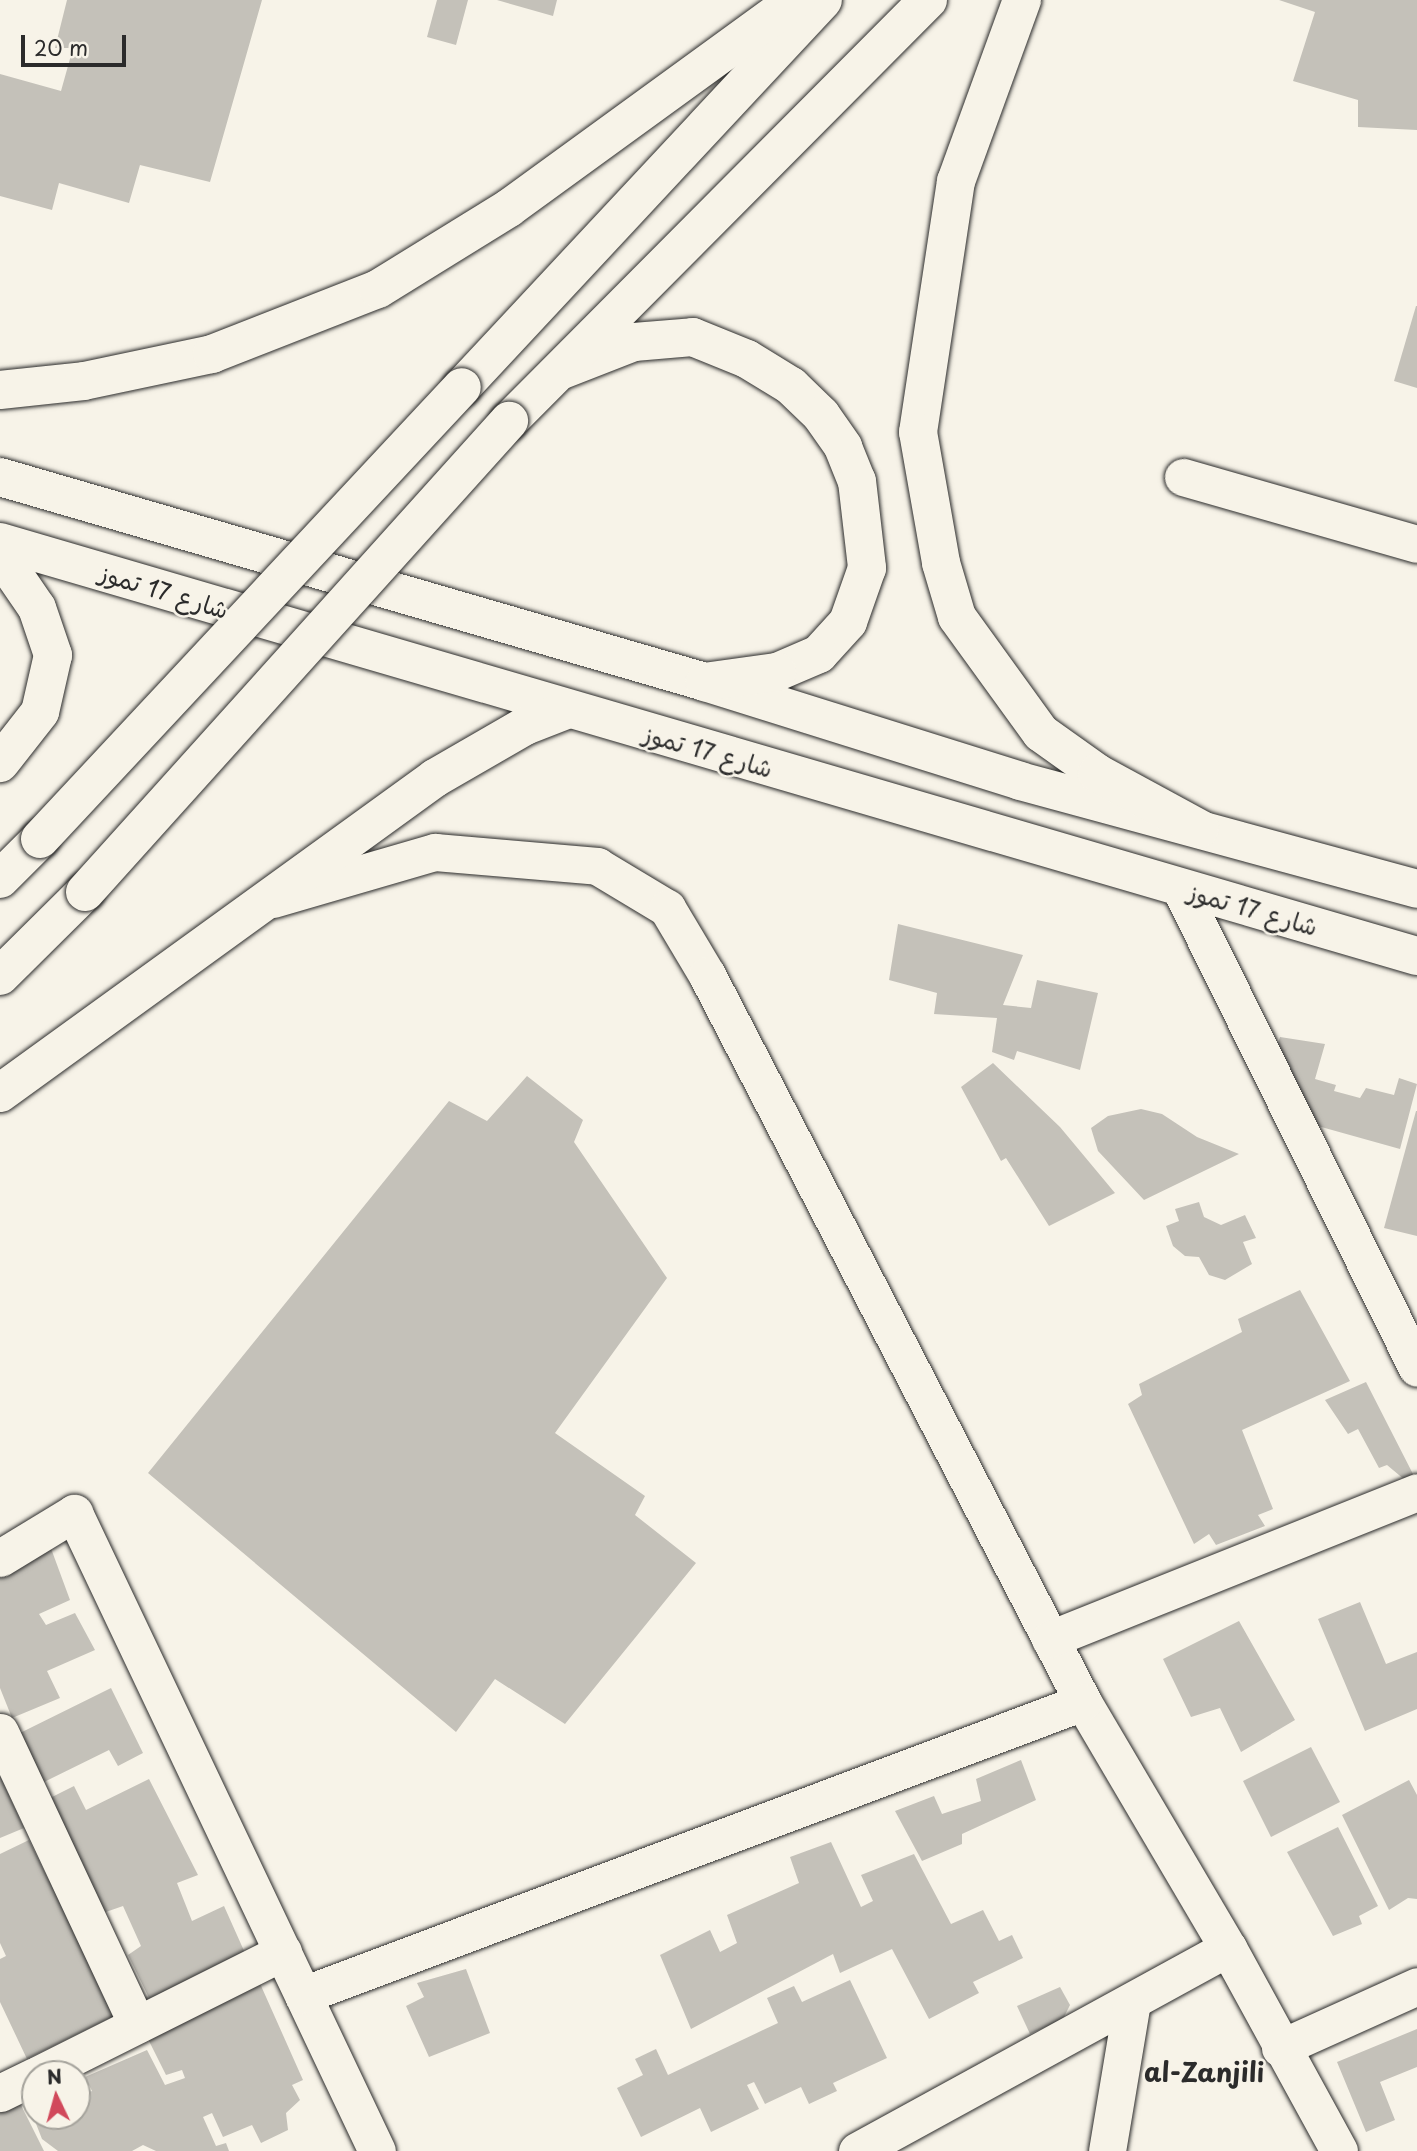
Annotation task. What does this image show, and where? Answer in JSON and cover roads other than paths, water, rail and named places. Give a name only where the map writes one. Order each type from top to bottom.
[{"type":"main road","points":[[0,390],[84,381],[212,354],[378,289],[509,208],[795,0]]},
{"type":"main road","points":[[0,879],[823,0]]},
{"type":"main road","points":[[0,976],[85,892],[509,421],[928,0]]},
{"type":"main road","points":[[1022,0],[956,181],[918,432],[941,563],[957,617],[1041,733],[1097,773],[1200,829]]},
{"type":"main road","points":[[562,370],[634,342],[692,337],[747,359],[792,386],[821,415],[843,447],[857,481],[867,568],[848,622],[819,654],[777,672],[705,682]]},
{"type":"main road","points":[[0,477],[705,682],[1020,781],[1417,889]]},
{"type":"main road","name":"شارع 17 تموز","points":[[0,542],[566,710],[1417,956]]},
{"type":"main road","points":[[0,554],[37,608],[53,655],[40,712],[0,763]]},
{"type":"main road","points":[[0,1093],[258,903],[435,778],[525,726],[566,710]]},
{"type":"street","points":[[1183,477],[1417,544]]},
{"type":"street","points":[[258,903],[435,852],[597,866],[667,908],[707,975],[1083,1702],[1228,1948],[1280,2048],[1339,2151]]},
{"type":"street","points":[[1180,888],[1417,1368]]},
{"type":"street","points":[[1050,1639],[1417,1492]]},
{"type":"street","points":[[0,1558],[74,1513],[377,2151]]},
{"type":"street","points":[[303,1995],[1083,1702]]},
{"type":"street","points":[[0,1732],[137,2024]]},
{"type":"street","points":[[857,2151],[1228,1948]]},
{"type":"street","points":[[66,2060],[282,1952]]},
{"type":"street","points":[[1280,2048],[1417,1986]]},
{"type":"street","points":[[1107,2151],[1132,2001]]},
{"type":"street","points":[[0,2094],[21,2083]]},
{"type":"district","name":"al-Zanjili","points":[[1204,2072]]}]
